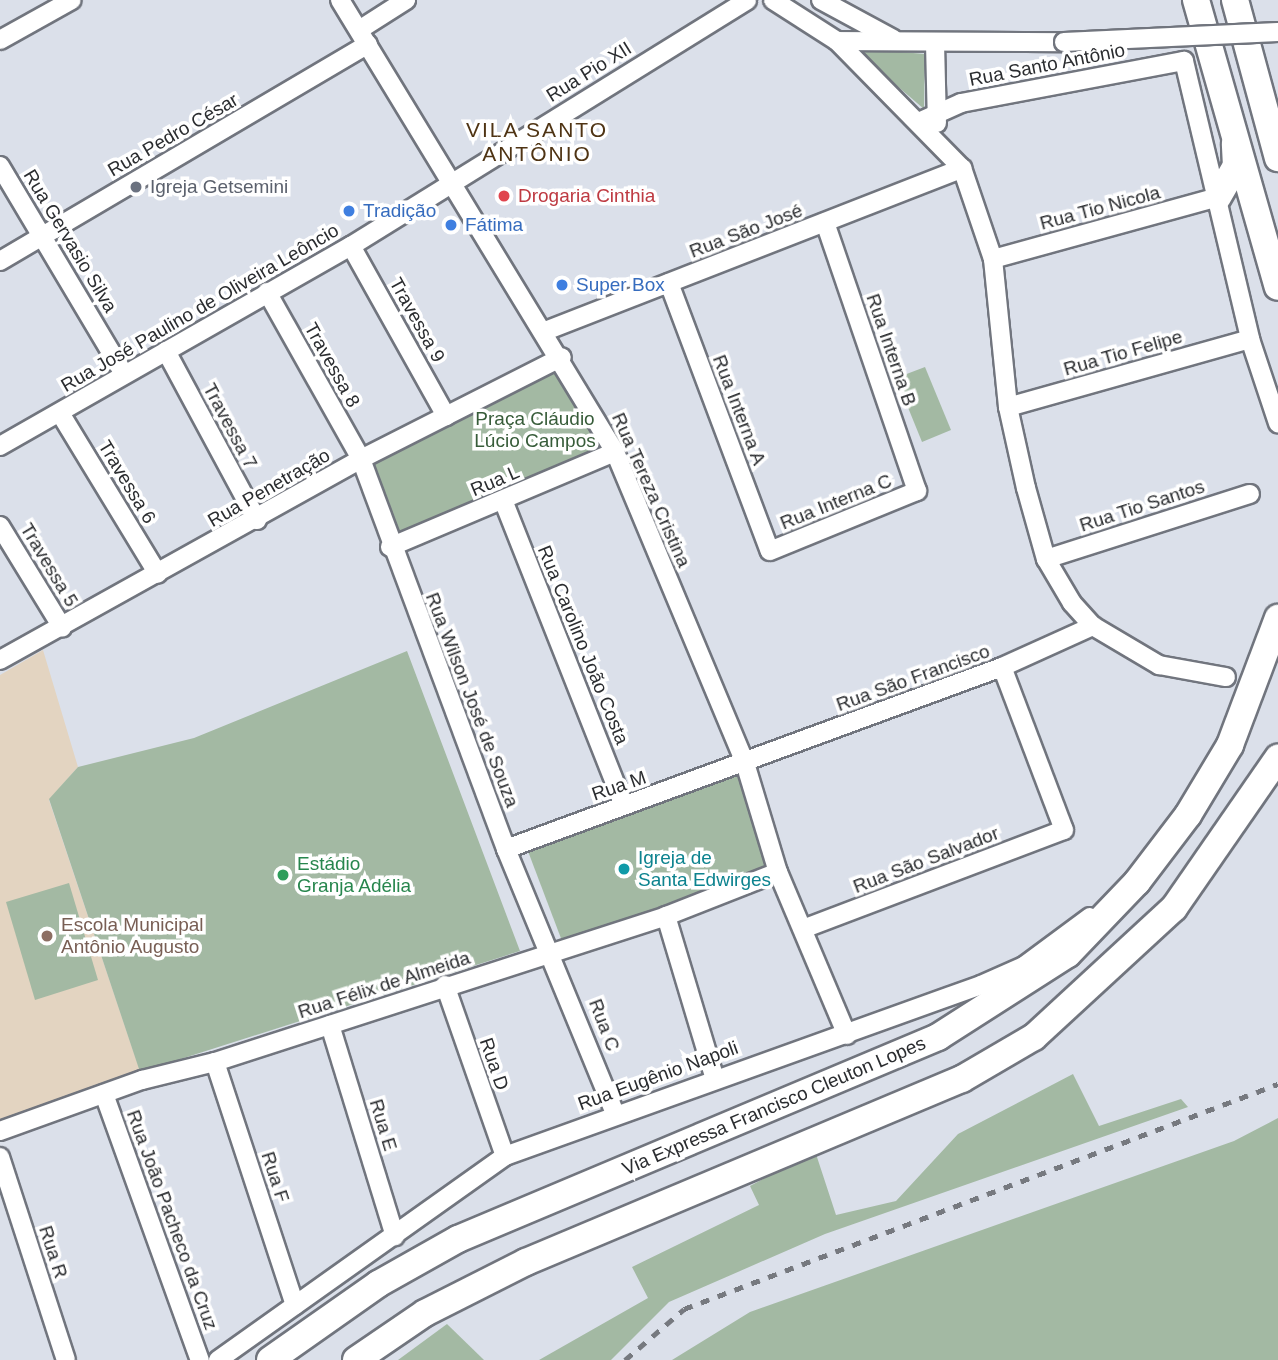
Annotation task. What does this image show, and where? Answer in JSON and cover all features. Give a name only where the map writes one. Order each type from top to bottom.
[{"type":"highway","points":[[1195,0],[1233,121],[1278,287]]},
{"type":"highway","points":[[1235,0],[1278,158]]},
{"type":"highway","points":[[1218,197],[1236,166],[1233,121]]},
{"type":"highway","name":"Via Expressa Francisco Cleuton Lopes","points":[[270,1360],[378,1284],[458,1239],[937,1037],[1068,954],[1137,883],[1230,745],[1278,618]]},
{"type":"highway","points":[[356,1360],[425,1313],[526,1262],[962,1079],[1034,1037],[1174,908],[1278,758]]},
{"type":"street","points":[[0,40],[72,0]]},
{"type":"street","name":"Rua Tereza Cristina","points":[[340,0],[562,357],[615,452],[745,763],[778,872],[847,1035]]},
{"type":"street","name":"Rua Pedro César","points":[[0,261],[363,37],[406,0]]},
{"type":"street","name":"Rua Pio XII","points":[[454,181],[747,0]]},
{"type":"street","points":[[774,0],[837,41],[937,135],[962,168],[993,259],[1008,408],[1046,559],[1093,626],[1159,665],[1226,677]]},
{"type":"street","points":[[821,0],[896,41]]},
{"type":"street","points":[[837,41],[1065,42],[1278,32]]},
{"type":"street","points":[[935,43],[937,135]]},
{"type":"street","name":"Rua Santo Antônio","points":[[921,121],[937,112],[1184,61],[1218,197]]},
{"type":"street","name":"Rua Gervasio Silva","points":[[0,166],[44,235],[124,374]]},
{"type":"street","name":"Rua São José","points":[[545,331],[962,168]]},
{"type":"street","name":"Rua José Paulino de Oliveira Leôncio","points":[[0,446],[351,246],[454,181]]},
{"type":"street","points":[[1218,197],[1250,339],[1278,423]]},
{"type":"street","name":"Rua Tio Nicola","points":[[993,259],[1218,197]]},
{"type":"street","name":"Rua Interna B","points":[[825,222],[917,491]]},
{"type":"street","name":"Travessa 9","points":[[351,246],[446,416]]},
{"type":"street","name":"Rua Interna A","points":[[669,283],[770,551]]},
{"type":"street","name":"Travessa 8","points":[[267,292],[361,459]]},
{"type":"street","name":"Rua Tio Felipe","points":[[1008,408],[1250,339]]},
{"type":"street","name":"Travessa 7","points":[[166,351],[257,520]]},
{"type":"street","name":"Rua Penetração","points":[[0,660],[257,520],[361,459],[562,357]]},
{"type":"street","name":"Travessa 6","points":[[60,413],[158,574]]},
{"type":"street","name":"Rua L","points":[[390,547],[615,452]]},
{"type":"street","name":"Rua Wilson José de Souza","points":[[361,459],[390,547],[506,849],[554,952]]},
{"type":"street","name":"Rua Interna C","points":[[770,551],[917,491]]},
{"type":"street","name":"Rua Tio Santos","points":[[1046,559],[1250,494]]},
{"type":"street","name":"Rua Carolino João Costa","points":[[503,500],[624,805]]},
{"type":"street","name":"Travessa 5","points":[[0,526],[62,627]]},
{"type":"street","name":"Rua São Francisco","points":[[745,763],[1002,667],[1093,626]]},
{"type":"street","name":"Rua São Salvador","points":[[803,929],[1064,830],[1002,667]]},
{"type":"street","name":"Rua M","points":[[506,849],[745,763]]},
{"type":"street","name":"Rua Félix de Almeida","points":[[0,1131],[104,1094],[215,1062],[445,985],[666,916],[778,872]]},
{"type":"street","name":"Rua Eugênio Napoli","points":[[218,1360],[505,1156],[714,1076],[847,1035],[1024,966],[1137,883]]},
{"type":"street","points":[[666,916],[714,1076]]},
{"type":"street","name":"Rua C","points":[[554,952],[615,1113]]},
{"type":"street","name":"Rua D","points":[[445,985],[505,1156]]},
{"type":"street","name":"Rua E","points":[[330,1025],[395,1236]]},
{"type":"street","name":"Rua F","points":[[215,1062],[295,1306]]},
{"type":"street","name":"Rua João Pacheco da Cruz","points":[[104,1094],[200,1360]]},
{"type":"street","name":"Rua R","points":[[0,1157],[66,1360]]},
{"type":"shaded area","name":"Escola Municipal Antônio Augusto","points":[[43,650],[78,767],[49,800],[141,1074],[0,1119],[0,675]]},
{"type":"green space","points":[[853,48],[925,54],[924,109]]},
{"type":"green space","points":[[925,367],[951,430],[922,442],[896,378]]},
{"type":"green space","name":"Praça Cláudio Lúcio Campos","points":[[556,368],[604,452],[399,538],[369,464]]},
{"type":"green space","name":"Estádio Granja Adélia","points":[[407,651],[520,951],[140,1072],[49,799],[78,767],[194,738]]},
{"type":"green space","points":[[749,772],[777,853],[763,874],[562,941],[526,846]]},
{"type":"green space","points":[[69,883],[98,980],[35,1000],[6,902]]},
{"type":"green space","points":[[1073,1074],[1099,1126],[1181,1099],[1188,1107],[825,1234],[669,1302],[611,1360],[539,1360],[648,1298],[632,1267],[759,1205],[750,1186],[815,1151],[836,1215],[896,1201],[958,1134]]},
{"type":"green space","points":[[1278,1118],[1278,1360],[672,1360],[750,1312],[1234,1141]]},
{"type":"green space","points":[[447,1324],[484,1360],[398,1360]]},
{"type":"railway","points":[[625,1360],[684,1309],[1278,1084]]},
{"type":"place","name":"Igreja Getsemini","points":[[136,187]]},
{"type":"place","name":"Drogaria Cinthia","points":[[504,196]]},
{"type":"place","name":"Tradição","points":[[349,211]]},
{"type":"place","name":"Fátima","points":[[451,225]]},
{"type":"place","name":"Super Box","points":[[562,285]]},
{"type":"place","name":"Igreja de Santa Edwirges","points":[[624,869]]},
{"type":"place","name":"Estádio Granja Adélia","points":[[283,875]]},
{"type":"place","name":"Escola Municipal Antônio Augusto","points":[[47,936]]},
{"type":"district","name":"VILA SANTO ANTÔNIO","points":[[537,142]]}]
